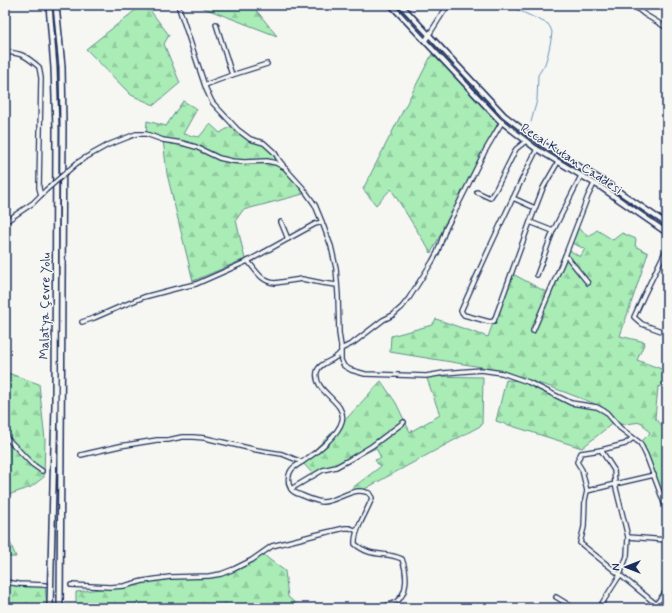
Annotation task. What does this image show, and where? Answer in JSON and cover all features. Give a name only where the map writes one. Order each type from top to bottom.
[{"type":"highway","name":"Malatya Çevre Yolu","points":[[49,5],[54,68],[56,128],[55,405],[50,608]]},
{"type":"highway","name":"Malatya Çevre Yolu","points":[[56,5],[62,67],[63,124],[60,608]]},
{"type":"main road","name":"Recai Kutan Caddesi","points":[[391,5],[502,122],[537,149],[594,184],[667,233]]},
{"type":"main road","name":"Recai Kutan Caddesi","points":[[401,5],[504,115],[539,142],[605,182],[667,224]]},
{"type":"street","points":[[178,5],[212,102],[238,130],[250,139],[264,143],[275,153],[285,168],[303,188],[315,205],[331,246],[336,268],[341,360],[344,366]]},
{"type":"street","points":[[425,41],[448,5]]},
{"type":"street","points":[[633,5],[644,14],[667,28]]},
{"type":"street","points":[[216,24],[232,75]]},
{"type":"street","points":[[5,52],[17,52],[24,55],[39,67],[41,78],[39,188],[41,195]]},
{"type":"street","points":[[205,85],[266,64]]},
{"type":"street","points":[[380,608],[396,602],[402,596],[406,587],[404,566],[402,559],[371,553],[362,550],[355,544],[357,531],[372,498],[369,493],[361,491],[353,492],[333,500],[322,502],[309,499],[291,489],[288,476],[293,468],[321,449],[342,422],[342,413],[340,408],[321,388],[317,379],[317,371],[321,365],[337,358],[341,351],[393,315],[409,298],[434,258],[446,228],[485,151],[502,122]]},
{"type":"street","points":[[5,222],[33,203],[77,163],[108,145],[136,134],[146,134],[163,140],[182,143],[196,147],[219,158],[232,161],[267,161],[276,163],[285,168]]},
{"type":"street","points":[[477,192],[490,198],[516,149],[526,141]]},
{"type":"street","points":[[537,149],[461,311],[464,314],[490,322],[494,321],[543,188],[558,162]]},
{"type":"street","points":[[537,275],[553,231],[581,176]]},
{"type":"street","points":[[533,331],[594,184]]},
{"type":"street","points":[[513,198],[535,208]]},
{"type":"street","points":[[281,222],[288,239]]},
{"type":"street","points":[[82,322],[144,297],[196,284],[248,261],[315,224],[322,222]]},
{"type":"street","points":[[530,222],[553,231]]},
{"type":"street","points":[[667,248],[634,317],[642,324],[667,333]]},
{"type":"street","points":[[565,256],[588,283]]},
{"type":"street","points":[[248,261],[258,275],[271,283],[302,278],[337,285]]},
{"type":"street","points":[[334,359],[351,370],[365,374],[426,376],[481,370],[502,373],[528,382],[562,399],[597,407],[606,412],[620,428],[640,443],[654,475],[667,512]]},
{"type":"street","points":[[291,489],[323,470],[336,467],[349,460],[372,446],[404,422]]},
{"type":"street","points":[[5,436],[32,464],[42,472]]},
{"type":"street","points":[[81,455],[157,440],[193,437],[206,438],[257,450],[282,454],[302,462]]},
{"type":"street","points":[[633,438],[625,444],[601,450],[581,452],[577,462],[582,470],[587,491],[585,500],[584,527],[580,543],[656,604]]},
{"type":"street","points":[[599,608],[620,575],[627,556],[628,537],[615,484],[614,470],[601,450]]},
{"type":"street","points":[[587,491],[654,475]]},
{"type":"street","points":[[71,585],[110,587],[124,586],[143,581],[170,577],[209,576],[222,574],[252,560],[272,546],[345,528],[350,528],[357,531]]},
{"type":"street","points":[[628,537],[667,540]]},
{"type":"street","points":[[5,582],[45,585]]},
{"type":"street","points":[[653,608],[667,590]]},
{"type":"street","points":[[556,597],[574,608]]},
{"type":"green space","points":[[142,5],[146,5],[169,35],[164,44],[180,83],[154,105],[131,95],[86,49]]},
{"type":"green space","points":[[196,5],[252,5],[277,36]]},
{"type":"green space","points":[[432,54],[499,121],[431,253],[391,189],[376,205],[363,189]]},
{"type":"green space","points":[[183,101],[197,109],[183,134],[199,137],[210,124],[220,133],[233,125],[250,139],[264,143],[275,153],[276,163],[285,168],[307,193],[243,210],[236,220],[245,259],[193,281],[167,174],[163,140],[146,134],[147,121],[166,126]]},
{"type":"green space","points":[[576,227],[589,236],[597,230],[613,240],[622,233],[636,239],[635,246],[648,253],[620,336],[645,342],[637,360],[667,371],[667,384],[658,387],[655,418],[667,431],[667,510],[640,443],[650,433],[641,422],[618,425],[614,422],[582,448],[496,421],[506,380],[524,381],[567,401],[598,407],[593,403],[551,387],[482,367],[390,352],[391,336],[432,325],[436,319],[488,337],[511,273],[548,293],[568,249],[580,257],[585,249],[570,242]]},
{"type":"green space","points":[[5,372],[39,384],[45,440],[44,477],[31,487],[5,496]]},
{"type":"green space","points":[[426,376],[483,377],[482,425],[361,491],[339,498],[380,467],[375,460],[381,458],[376,448],[336,467],[314,475],[302,462],[348,417],[381,381],[396,403],[410,432],[440,415]]},
{"type":"green space","points":[[5,530],[16,557],[5,557]]},
{"type":"green space","points":[[263,554],[285,571],[288,597],[301,608],[76,608],[76,592],[124,586],[143,581],[221,574]]},
{"type":"green space","points":[[5,582],[45,585],[47,608],[5,608]]},
{"type":"waterway","points":[[510,5],[548,24],[552,32],[545,64],[538,75],[537,100],[531,122]]}]
